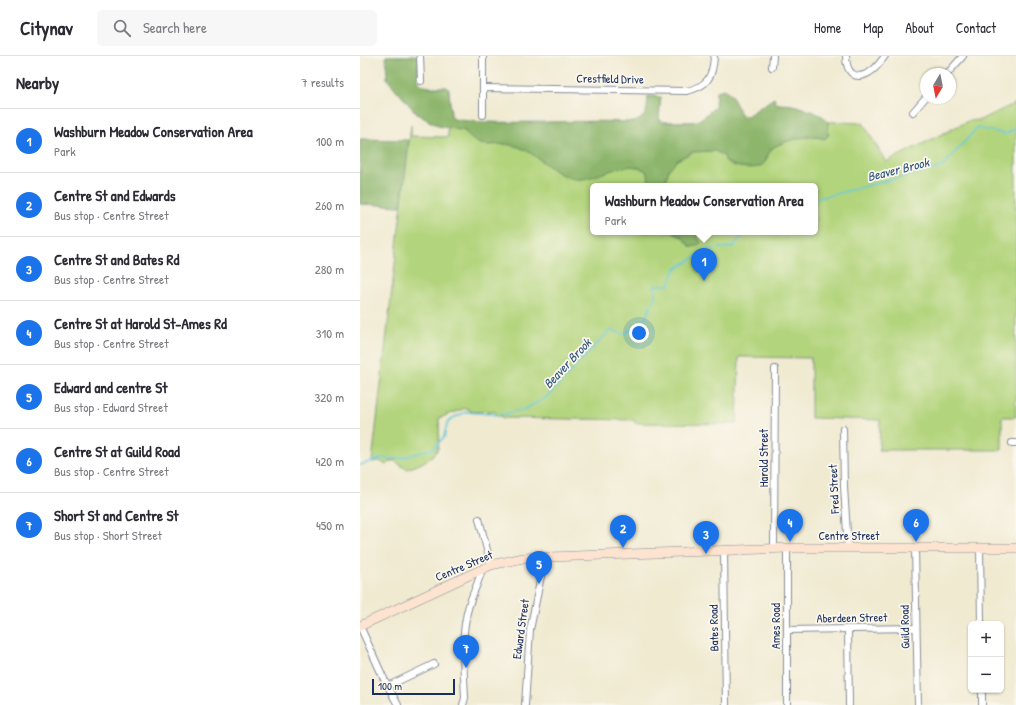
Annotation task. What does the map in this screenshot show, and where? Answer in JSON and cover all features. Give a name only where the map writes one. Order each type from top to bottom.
[{"type":"main road","name":"Centre Street","points":[[360,626],[491,565],[523,558],[774,548],[1016,548]]},
{"type":"street","points":[[420,56],[421,81]]},
{"type":"street","points":[[483,56],[483,115]]},
{"type":"street","name":"Crestfield Drive","points":[[483,88],[686,91],[699,87],[709,78],[712,72],[714,56]]},
{"type":"street","points":[[772,67],[773,56]]},
{"type":"street","points":[[846,56],[849,72],[854,75],[861,76],[871,72],[885,56]]},
{"type":"street","points":[[953,68],[964,56]]},
{"type":"street","points":[[912,112],[920,103]]},
{"type":"street","name":"Harold Street","points":[[774,548],[775,369]]},
{"type":"street","name":"Fred Street","points":[[843,429],[844,487],[848,548]]},
{"type":"street","points":[[479,519],[491,565]]},
{"type":"street","name":"Ames Road","points":[[787,548],[787,705]]},
{"type":"street","name":"Guild Road","points":[[915,548],[918,705]]},
{"type":"street","points":[[980,548],[981,621]]},
{"type":"street","name":"Bates Road","points":[[724,550],[726,705]]},
{"type":"street","name":"Edward Street","points":[[525,705],[530,630],[545,557]]},
{"type":"street","points":[[463,705],[465,698],[464,631],[468,606],[478,584],[482,569]]},
{"type":"street","points":[[360,626],[398,705]]},
{"type":"street","name":"Aberdeen Street","points":[[787,630],[916,628]]},
{"type":"street","points":[[848,629],[849,705]]},
{"type":"street","points":[[388,686],[434,664]]},
{"type":"street","points":[[982,693],[982,705]]},
{"type":"green space","points":[[386,56],[419,56],[418,82],[429,87],[447,87],[449,89],[451,115],[453,119],[477,122],[634,122],[642,118],[646,112],[648,96],[661,97],[659,119],[663,122],[696,122],[715,107],[716,91],[725,89],[731,95],[742,116],[747,116],[774,98],[776,103],[797,106],[822,116],[828,123],[828,136],[825,139],[809,137],[787,141],[772,149],[764,163],[755,168],[745,168],[731,165],[726,162],[724,156],[715,151],[693,152],[677,160],[669,169],[665,183],[649,183],[648,173],[641,168],[633,166],[616,169],[582,179],[572,178],[555,171],[524,149],[501,144],[482,144],[476,142],[465,131],[438,126],[417,114],[387,79]]},
{"type":"green space","points":[[1016,103],[1016,417],[1002,417],[1002,450],[879,450],[880,420],[811,418],[811,358],[739,357],[737,424],[635,423],[634,420],[504,418],[497,415],[494,411],[472,412],[466,408],[439,418],[438,448],[433,456],[425,462],[406,469],[395,461],[391,461],[386,465],[380,461],[372,462],[411,125],[411,136],[448,137],[448,124],[808,121],[863,123],[886,162],[968,121],[980,120]]},
{"type":"green space","points":[[360,139],[409,140],[401,206],[360,204]]},
{"type":"green space","points":[[678,235],[696,235],[701,243],[698,246],[691,247],[682,237]]},
{"type":"waterway","name":"Beaver Brook","points":[[818,198],[942,167],[977,128],[1006,134],[1016,128]]},
{"type":"waterway","name":"Beaver Brook","points":[[360,465],[382,458],[402,458],[434,448],[444,437],[447,424],[451,419],[466,412],[500,415],[525,409],[547,397],[610,330],[624,334],[643,323],[655,297],[655,285],[669,285],[675,269],[709,249],[733,247],[743,235]]},
{"type":"place","name":"Washburn Meadow Conservation Area","points":[[704,281]]},
{"type":"place","name":"Centre St at Harold St-Ames Rd","points":[[790,542]]},
{"type":"place","name":"Centre St at Guild Road","points":[[916,542]]},
{"type":"place","name":"Centre St and Edwards","points":[[623,548]]},
{"type":"place","name":"Centre St and Bates Rd","points":[[706,554]]},
{"type":"place","name":"Edward and centre St","points":[[539,584]]},
{"type":"place","name":"Short St and Centre St","points":[[466,668]]}]
